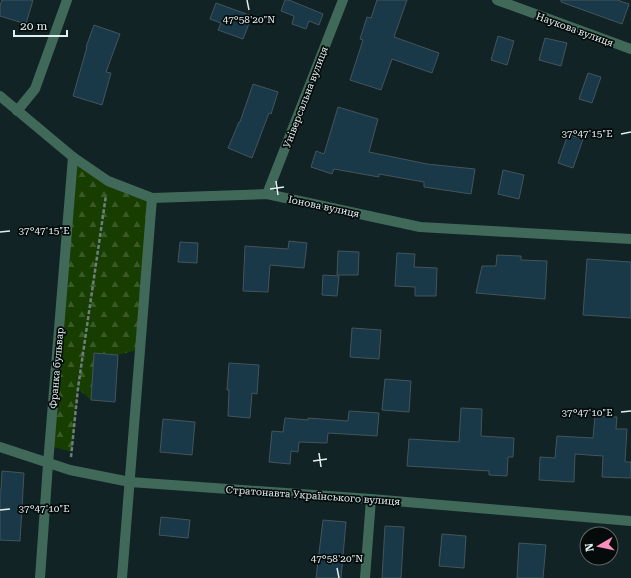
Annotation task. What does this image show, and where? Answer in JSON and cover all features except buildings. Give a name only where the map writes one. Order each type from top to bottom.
[{"type":"street","points":[[17,111],[35,89],[67,0]]},
{"type":"street","name":"Універсальна вулиця","points":[[267,194],[343,0]]},
{"type":"street","name":"Наукова вулиця","points":[[497,0],[631,49]]},
{"type":"street","name":"Іонова вулиця","points":[[0,96],[73,157],[108,181],[152,198],[267,194],[420,226],[631,239]]},
{"type":"street","name":"Франка бульвар","points":[[40,578],[73,157]]},
{"type":"street","points":[[122,578],[152,198]]},
{"type":"street","name":"Стратонавта Українського вулиця","points":[[0,447],[70,470],[130,482],[371,499],[631,521]]},
{"type":"street","points":[[365,578],[371,499]]},
{"type":"path","points":[[70,470],[78,388],[108,181]]},
{"type":"green space","points":[[73,157],[152,198],[141,349],[118,355],[94,353],[91,400],[78,389],[72,452],[50,446]]}]
